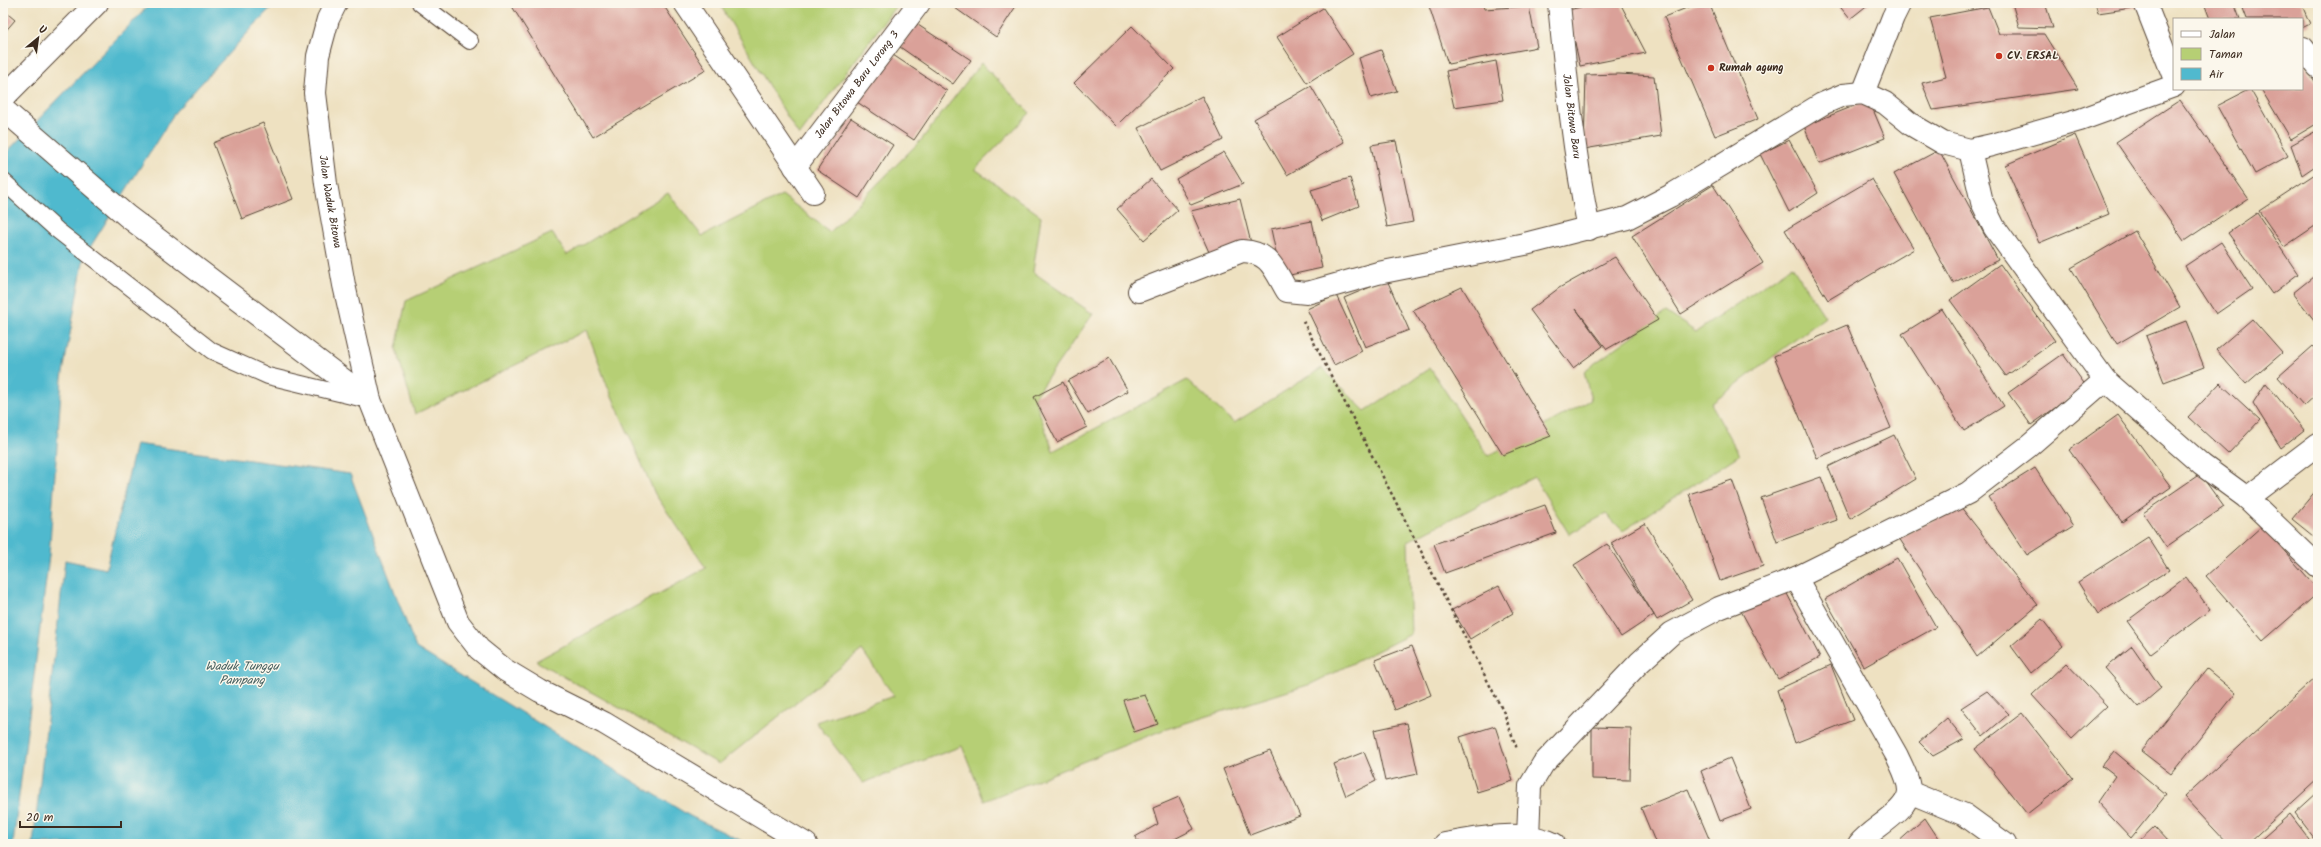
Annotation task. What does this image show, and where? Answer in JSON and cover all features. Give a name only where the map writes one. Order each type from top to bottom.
[{"type":"street","points":[[97,3],[4,106],[127,216],[370,400]]},
{"type":"street","name":"Jalan Waduk Bitowa","points":[[336,3],[328,19],[318,56],[315,93],[333,222],[370,400],[458,622],[478,649],[517,677],[604,723],[806,844]]},
{"type":"street","name":"Jalan Bitowa Baru Lorong 3","points":[[795,167],[919,3]]},
{"type":"street","name":"Jalan Bitowa Baru","points":[[1560,3],[1567,96],[1577,171],[1589,229]]},
{"type":"street","points":[[1863,93],[1900,3]]},
{"type":"street","points":[[2145,3],[2173,74]]},
{"type":"street","points":[[692,6],[813,193]]},
{"type":"street","points":[[2308,45],[2318,67]]},
{"type":"street","points":[[1139,291],[1242,251],[1254,252],[1264,256],[1288,291],[1307,293],[1378,273],[1525,244],[1589,229],[1627,218],[1670,196],[1822,104],[1843,95],[1863,93],[1885,103],[1912,124],[1943,143],[1970,150],[1992,146],[2080,120],[2173,86]]},
{"type":"street","points":[[1970,150],[1982,202],[1994,226],[2105,380],[2202,465],[2247,498],[2318,566]]},
{"type":"street","points":[[1528,837],[1530,786],[1543,764],[1639,662],[1672,633],[1719,608],[1796,578],[1968,493],[2029,446],[2105,380]]},
{"type":"street","points":[[2247,498],[2318,444]]},
{"type":"street","points":[[1796,578],[1897,756],[1907,779],[1909,792],[1899,810],[1859,844]]},
{"type":"street","points":[[1909,792],[1965,815],[2005,844]]},
{"type":"street","points":[[1445,844],[1479,838],[1528,837],[1545,839],[1554,844]]},
{"type":"lane","points":[[420,3],[470,41]]},
{"type":"lane","points":[[3,181],[56,230],[212,351],[268,376],[370,400]]},
{"type":"path","points":[[1288,291],[1504,713],[1530,786]]},
{"type":"green space","points":[[719,3],[898,3],[799,136]]},
{"type":"green space","points":[[981,63],[1030,113],[975,169],[1041,216],[1033,272],[1093,314],[1034,397],[1053,451],[1187,380],[1234,423],[1322,368],[1365,411],[1430,368],[1488,456],[1591,400],[1584,371],[1666,312],[1696,332],[1792,266],[1825,317],[1711,404],[1739,455],[1623,531],[1606,514],[1569,534],[1534,477],[1408,541],[1411,634],[1311,684],[1163,730],[984,801],[962,746],[863,783],[816,722],[894,696],[862,650],[719,764],[536,661],[706,568],[655,494],[605,380],[587,330],[415,414],[396,349],[406,301],[552,233],[567,255],[668,193],[702,236],[782,195],[830,232],[922,139]]},
{"type":"water","points":[[151,3],[275,3],[175,112],[84,257],[62,378],[49,556],[13,844],[3,844],[3,156]]},
{"type":"water","name":"Waduk Tunggu Pampang","points":[[136,444],[350,474],[416,648],[690,816],[748,844],[33,844],[65,560],[106,569]]},
{"type":"building","points":[[510,3],[662,3],[706,70],[593,137]]},
{"type":"building","points":[[948,3],[1018,3],[996,37]]},
{"type":"building","points":[[1428,3],[1483,3],[1484,9],[1529,6],[1537,47],[1448,64]]},
{"type":"building","points":[[1599,3],[1620,3],[1646,53],[1580,66],[1568,10]]},
{"type":"building","name":"Rumah agung","points":[[1699,3],[1709,3],[1758,119],[1715,136],[1664,17]]},
{"type":"building","points":[[1837,3],[1870,3],[1850,19]]},
{"type":"building","points":[[2012,3],[2045,3],[2053,28],[2019,27]]},
{"type":"building","points":[[2095,3],[2137,3],[2139,7],[2098,13]]},
{"type":"building","points":[[2204,3],[2234,3],[2240,18],[2210,18]]},
{"type":"building","points":[[2241,3],[2301,3],[2310,24],[2303,28],[2303,18],[2247,18]]},
{"type":"building","name":"CV. ERSAL","points":[[1988,7],[1999,34],[2044,34],[2078,89],[1933,110],[1922,83],[1946,77],[1930,18]]},
{"type":"building","points":[[1323,8],[1353,54],[1307,83],[1277,37]]},
{"type":"building","points":[[3,10],[15,20],[3,34]]},
{"type":"building","points":[[915,23],[971,60],[953,84],[900,47]]},
{"type":"building","points":[[1132,26],[1174,69],[1116,126],[1074,83]]},
{"type":"building","points":[[1381,50],[1397,91],[1371,98],[1359,58]]},
{"type":"building","points":[[887,51],[947,91],[914,140],[854,100]]},
{"type":"building","points":[[1496,61],[1503,100],[1454,107],[1446,71]]},
{"type":"building","points":[[2303,64],[2318,86],[2318,123],[2291,139],[2262,90],[2303,90]]},
{"type":"building","points":[[1619,74],[1654,76],[1661,136],[1584,149],[1586,75]]},
{"type":"building","points":[[1311,86],[1344,142],[1287,175],[1254,119]]},
{"type":"building","points":[[2251,90],[2288,156],[2255,174],[2217,106]]},
{"type":"building","points":[[1202,96],[1223,140],[1160,171],[1138,128]]},
{"type":"building","points":[[1869,100],[1885,138],[1819,164],[1804,126]]},
{"type":"building","points":[[2180,100],[2248,198],[2184,241],[2116,142]]},
{"type":"building","points":[[851,118],[893,145],[859,198],[817,170]]},
{"type":"building","points":[[263,123],[293,199],[242,219],[213,143]]},
{"type":"building","points":[[2318,130],[2318,164],[2302,175],[2291,145]]},
{"type":"building","points":[[2075,135],[2109,214],[2039,243],[2005,165]]},
{"type":"building","points":[[1789,140],[1818,193],[1789,212],[1760,154]]},
{"type":"building","points":[[1396,141],[1413,222],[1387,227],[1371,145]]},
{"type":"building","points":[[1939,150],[1998,260],[1953,283],[1894,174]]},
{"type":"building","points":[[1224,152],[1243,184],[1191,205],[1176,179]]},
{"type":"building","points":[[2318,172],[2318,224],[2284,247],[2259,211]]},
{"type":"building","points":[[1350,178],[1359,206],[1322,221],[1311,190]]},
{"type":"building","points":[[1151,179],[1178,210],[1144,240],[1117,209]]},
{"type":"building","points":[[1872,179],[1914,249],[1828,300],[1785,230]]},
{"type":"building","points":[[1713,185],[1763,263],[1681,314],[1632,236]]},
{"type":"building","points":[[1240,199],[1252,247],[1212,259],[1191,211]]},
{"type":"building","points":[[2257,213],[2298,274],[2272,294],[2228,233]]},
{"type":"building","points":[[1312,221],[1322,268],[1281,277],[1271,229]]},
{"type":"building","points":[[2135,231],[2180,307],[2117,344],[2071,268]]},
{"type":"building","points":[[2221,242],[2252,289],[2216,314],[2185,266]]},
{"type":"building","points":[[1615,257],[1658,320],[1607,349],[1576,309],[1603,346],[1573,368],[1530,310],[1559,288]]},
{"type":"building","points":[[2000,264],[2055,341],[2006,376],[1950,300]]},
{"type":"building","points":[[2318,273],[2318,325],[2293,293]]},
{"type":"building","points":[[1387,280],[1409,330],[1365,347],[1344,298]]},
{"type":"building","points":[[1462,287],[1551,436],[1503,455],[1413,310]]},
{"type":"building","points":[[1336,295],[1362,351],[1334,365],[1307,309]]},
{"type":"building","points":[[1942,309],[2004,406],[1964,431],[1902,334]]},
{"type":"building","points":[[2252,319],[2282,353],[2246,384],[2216,350]]},
{"type":"building","points":[[2186,321],[2204,367],[2164,382],[2146,336]]},
{"type":"building","points":[[1847,325],[1891,428],[1817,458],[1774,356]]},
{"type":"building","points":[[2313,346],[2318,351],[2318,393],[2304,406],[2278,377]]},
{"type":"building","points":[[2063,354],[2086,386],[2031,425],[2008,393]]},
{"type":"building","points":[[1109,358],[1128,391],[1088,414],[1068,381]]},
{"type":"building","points":[[1063,382],[1087,427],[1057,442],[1034,397]]},
{"type":"building","points":[[2220,383],[2260,420],[2228,454],[2188,417]]},
{"type":"building","points":[[2266,383],[2304,430],[2281,448],[2253,403]]},
{"type":"building","points":[[2118,415],[2171,487],[2122,522],[2069,450]]},
{"type":"building","points":[[1894,435],[1916,479],[1850,519],[1828,467]]},
{"type":"building","points":[[2035,468],[2073,526],[2027,555],[1989,497]]},
{"type":"building","points":[[2200,474],[2224,507],[2166,547],[2143,513]]},
{"type":"building","points":[[1821,477],[1837,520],[1777,542],[1761,498]]},
{"type":"building","points":[[1732,480],[1763,566],[1720,581],[1689,494]]},
{"type":"building","points":[[2318,488],[2318,540],[2292,519]]},
{"type":"building","points":[[1545,505],[1556,533],[1445,573],[1434,544]]},
{"type":"building","points":[[1960,506],[2038,605],[1977,657],[1899,538]]},
{"type":"building","points":[[1645,523],[1692,600],[1657,620],[1611,543]]},
{"type":"building","points":[[2262,526],[2318,589],[2318,593],[2263,641],[2206,576]]},
{"type":"building","points":[[2148,537],[2169,570],[2098,614],[2078,582]]},
{"type":"building","points":[[1607,544],[1654,615],[1621,637],[1574,565]]},
{"type":"building","points":[[1897,558],[1936,627],[1864,667],[1825,599]]},
{"type":"building","points":[[2186,577],[2210,610],[2151,654],[2127,621]]},
{"type":"building","points":[[1499,586],[1513,613],[1470,639],[1452,610]]},
{"type":"building","points":[[1784,588],[1820,657],[1778,679],[1741,611]]},
{"type":"building","points":[[2042,619],[2063,646],[2031,673],[2011,646]]},
{"type":"building","points":[[1412,646],[1431,695],[1395,710],[1375,660]]},
{"type":"building","points":[[2132,646],[2161,688],[2139,707],[2105,668]]},
{"type":"building","points":[[2066,663],[2107,706],[2072,739],[2032,695]]},
{"type":"building","points":[[1831,665],[1853,720],[1795,743],[1777,690]]},
{"type":"building","points":[[2207,669],[2236,693],[2171,774],[2141,751]]},
{"type":"building","points":[[2318,675],[2318,779],[2247,844],[2228,844],[2184,797]]},
{"type":"building","points":[[1987,691],[2009,714],[1983,736],[1961,708]]},
{"type":"building","points":[[1145,695],[1158,724],[1134,732],[1123,700]]},
{"type":"building","points":[[2022,713],[2073,778],[2027,814],[1975,749]]},
{"type":"building","points":[[1947,718],[1964,739],[1933,756],[1919,742]]},
{"type":"building","points":[[1407,723],[1418,774],[1385,781],[1374,730]]},
{"type":"building","points":[[1495,726],[1513,781],[1477,792],[1460,737]]},
{"type":"building","points":[[1592,727],[1631,728],[1630,780],[1592,779]]},
{"type":"building","points":[[1270,751],[1300,816],[1250,835],[1223,769]]},
{"type":"building","points":[[2114,751],[2166,795],[2131,838],[2097,802],[2115,776],[2102,766]]},
{"type":"building","points":[[1364,752],[1376,781],[1346,796],[1334,764]]},
{"type":"building","points":[[1730,758],[1751,809],[1720,821],[1701,771]]},
{"type":"building","points":[[1688,789],[1710,841],[1703,844],[1656,844],[1641,808]]},
{"type":"building","points":[[2318,792],[2318,843],[2295,813]]},
{"type":"building","points":[[1179,797],[1194,829],[1165,844],[1140,844],[1135,837],[1158,824],[1153,808]]},
{"type":"building","points":[[2290,814],[2313,844],[2256,844]]},
{"type":"building","points":[[1925,818],[1942,844],[1896,844]]},
{"type":"building","points":[[2154,827],[2170,844],[2136,844]]},
{"type":"place","name":"CV. ERSAL","points":[[1999,56]]},
{"type":"place","name":"Rumah agung","points":[[1711,68]]}]
